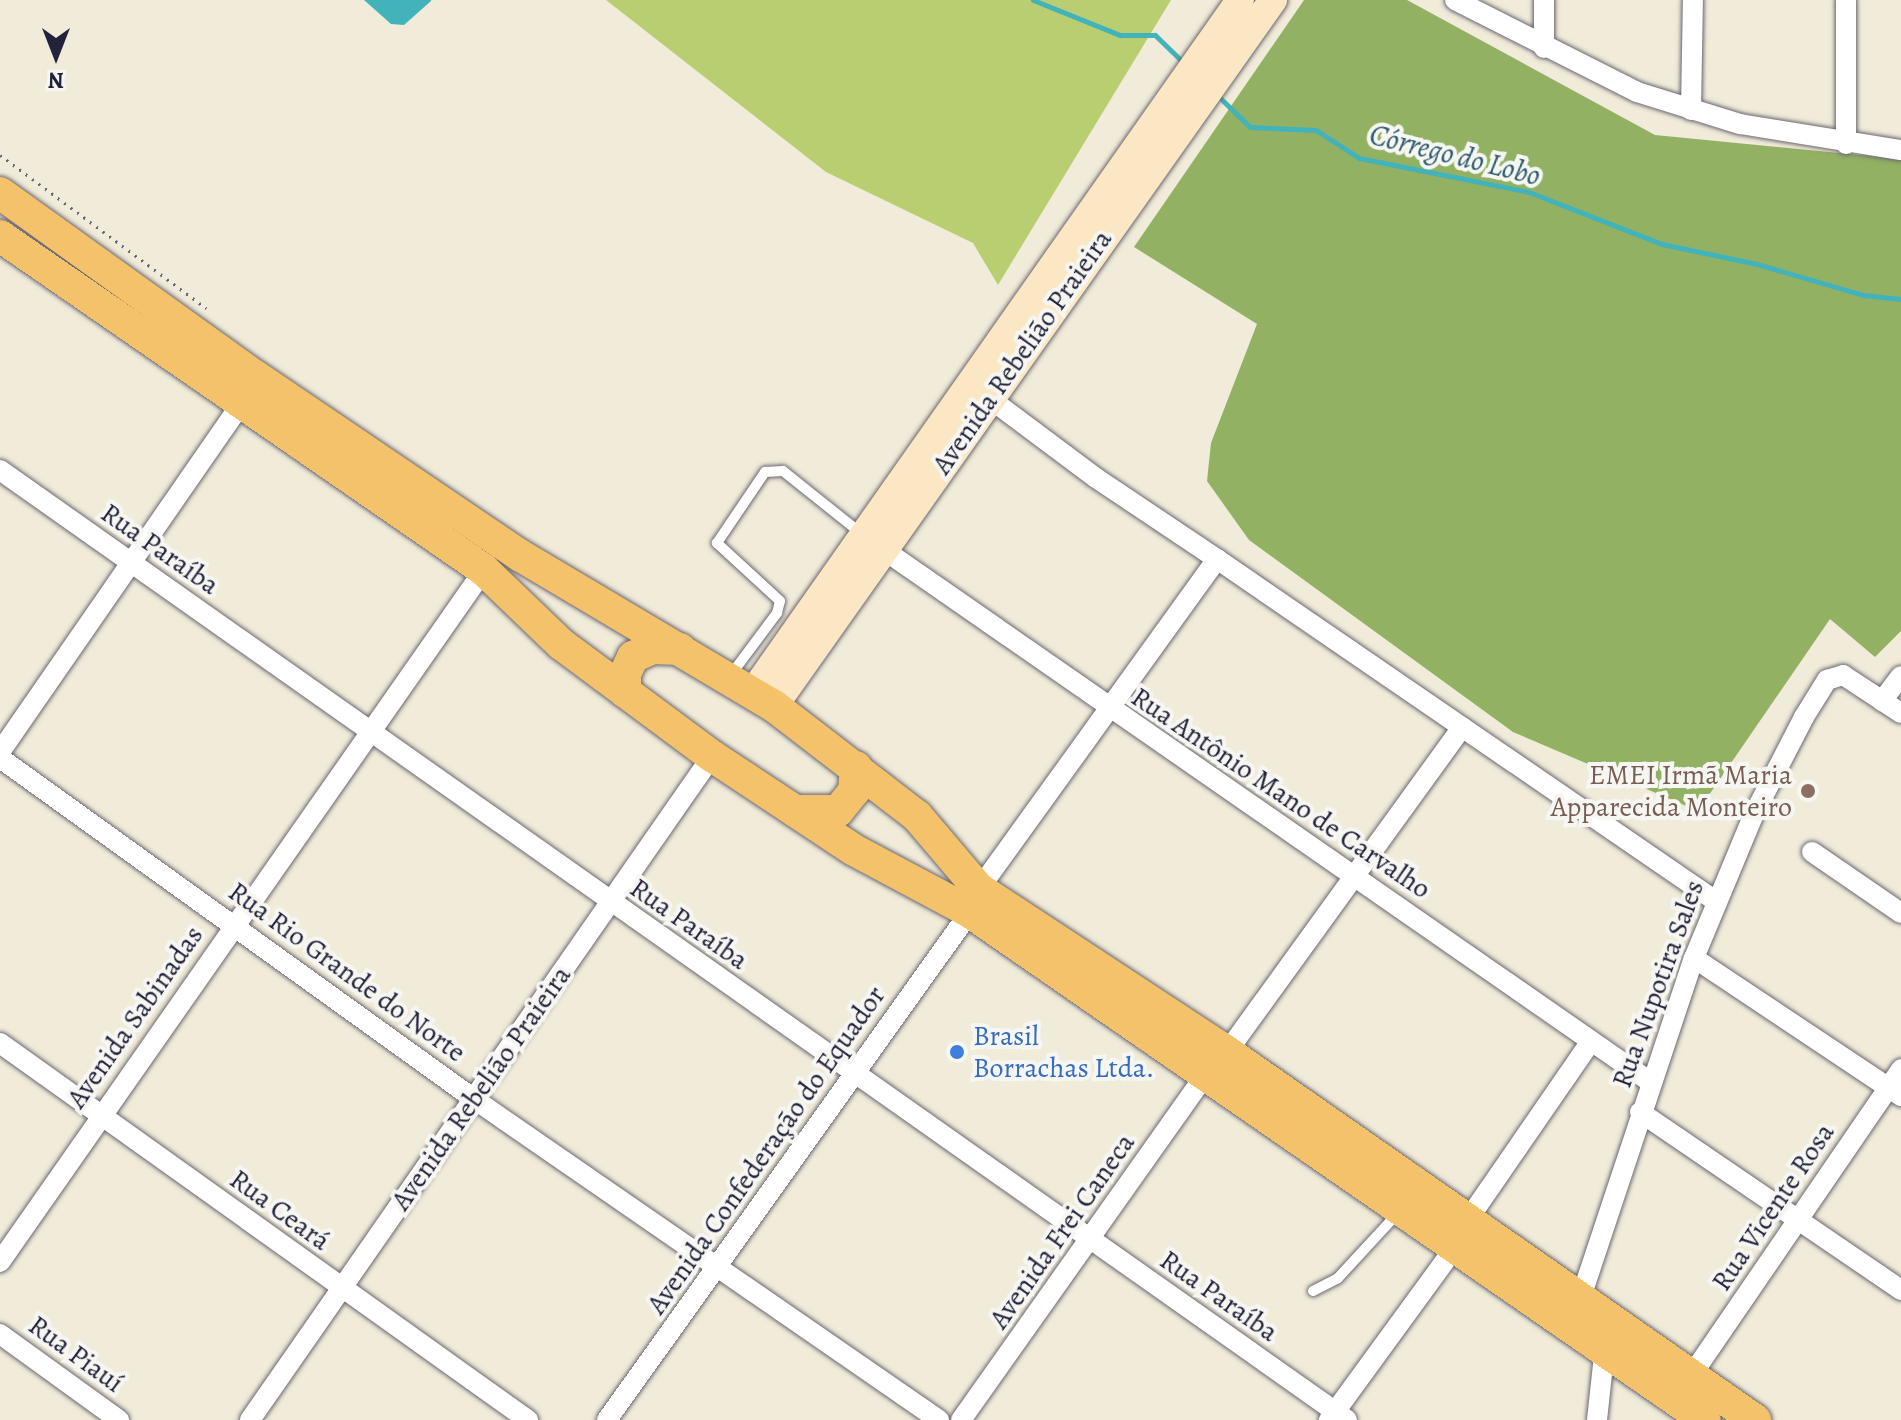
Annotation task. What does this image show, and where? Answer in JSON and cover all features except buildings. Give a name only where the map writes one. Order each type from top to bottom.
[{"type":"main road","points":[[0,193],[255,376],[496,539],[752,692],[856,767],[917,816],[975,900]]},
{"type":"main road","points":[[2,240],[484,570],[561,644],[712,756],[854,850],[975,900],[1217,1063],[1461,1234],[1705,1420]]},
{"type":"main road","points":[[625,692],[625,674],[633,657],[652,648],[680,649]]},
{"type":"main road","points":[[795,811],[838,811],[854,791],[856,767]]},
{"type":"main road","points":[[1217,1063],[1400,1210],[1461,1234],[1580,1300],[1755,1420]]},
{"type":"street","name":"Avenida Rebelião Praieira","points":[[1201,80],[1240,0]]},
{"type":"street","name":"Avenida Rebelião Praieira","points":[[752,692],[873,542],[973,407],[1201,80],[1273,0]]},
{"type":"street","points":[[1455,0],[1544,48],[1637,92],[1691,110],[1846,144],[1901,150]]},
{"type":"street","points":[[1544,0],[1544,48]]},
{"type":"street","points":[[1691,110],[1693,0]]},
{"type":"street","points":[[1846,0],[1846,144]]},
{"type":"street","points":[[0,752],[133,565],[240,405]]},
{"type":"street","points":[[973,407],[1096,478],[1717,902]]},
{"type":"street","name":"Rua Paraíba","points":[[0,470],[1337,1417]]},
{"type":"street","name":"Rua Antônio Mano de Carvalho","points":[[873,542],[1110,710],[1353,874],[1589,1044],[1649,1081]]},
{"type":"street","name":"Avenida Confederação do Equador","points":[[607,1420],[1217,559]]},
{"type":"street","name":"Avenida Sabinadas","points":[[0,1262],[484,570]]},
{"type":"street","name":"Rua Nupotira Sales","points":[[1580,1300],[1649,1081],[1694,958],[1754,814],[1827,680],[1843,675],[1882,701]]},
{"type":"street","points":[[1901,676],[1882,701],[1901,713]]},
{"type":"street","name":"Avenida Frei Caneca","points":[[961,1420],[1462,727]]},
{"type":"street","name":"Avenida Rebelião Praieira","points":[[250,1420],[340,1287],[612,904],[712,756]]},
{"type":"street","name":"Rua Rio Grande do Norte","points":[[0,758],[236,923],[474,1099],[720,1264],[939,1420]]},
{"type":"street","points":[[1812,852],[1901,913]]},
{"type":"street","points":[[1694,958],[1895,1092]]},
{"type":"street","name":"Rua Ceará","points":[[0,1043],[528,1420]]},
{"type":"street","points":[[1337,1417],[1589,1044]]},
{"type":"street","name":"Rua Vicente Rosa","points":[[1691,1376],[1799,1220],[1895,1092],[1901,1069]]},
{"type":"street","points":[[1640,1112],[1901,1290]]},
{"type":"street","name":"Rua Piauí","points":[[0,1334],[119,1420]]},
{"type":"street","points":[[1597,1420],[1605,1346]]},
{"type":"lane","points":[[752,692],[780,601],[717,543],[765,472],[783,471],[873,542]]},
{"type":"lane","points":[[1313,1291],[1338,1278],[1400,1210]]},
{"type":"green space","points":[[606,0],[1171,0],[998,285],[973,243],[826,172]]},
{"type":"green space","points":[[1304,0],[1407,0],[1655,135],[1901,159],[1901,631],[1875,657],[1830,619],[1698,811],[1513,732],[1249,540],[1207,481],[1211,443],[1257,324],[1134,247]]},
{"type":"water","points":[[364,0],[431,1],[404,25],[391,24]]},
{"type":"waterway","name":"Córrego do Lobo","points":[[1033,0],[1120,35],[1155,35],[1186,65]]},
{"type":"waterway","name":"Córrego do Lobo","points":[[1216,94],[1250,127],[1316,130],[1359,158],[1529,192],[1662,244],[1757,264],[1863,295],[1901,299]]},
{"type":"place","name":"EMEI Irmã Maria Apparecida Monteiro","points":[[1808,791]]},
{"type":"place","name":"Brasil Borrachas Ltda.","points":[[957,1052]]}]
